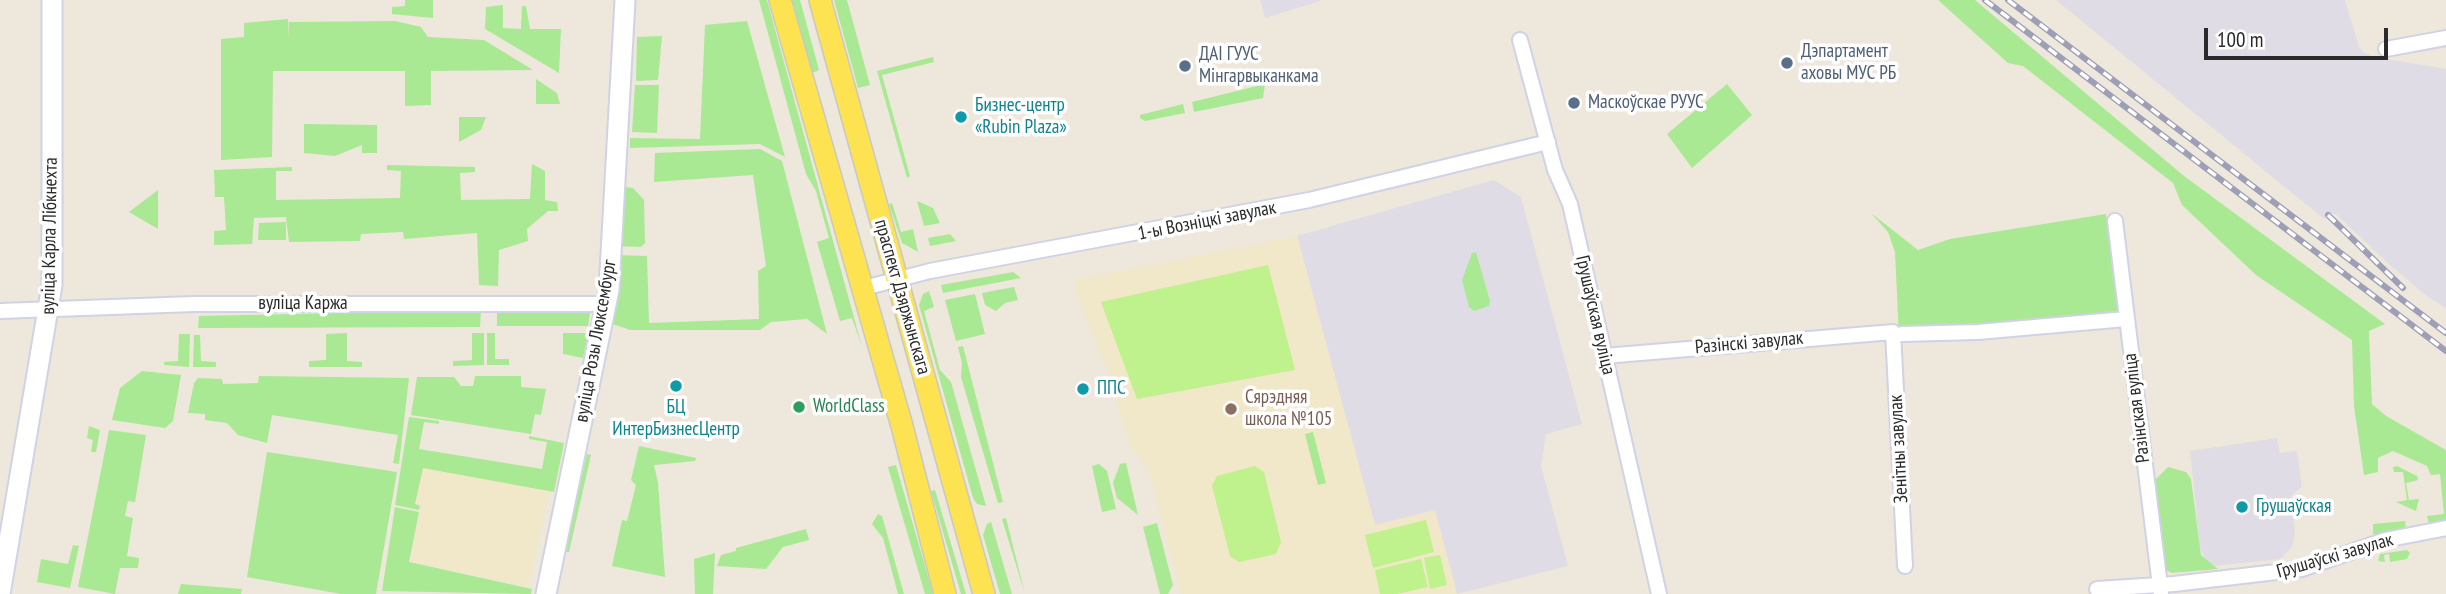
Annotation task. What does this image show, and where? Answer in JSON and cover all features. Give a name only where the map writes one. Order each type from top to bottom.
[{"type":"main road","name":"праспект Дзяржынскага","points":[[780,0],[864,288],[945,594]]},
{"type":"main road","name":"праспект Дзяржынскага","points":[[820,0],[984,594]]},
{"type":"street","name":"вуліца Карла Лібкнехта","points":[[0,594],[50,308],[52,0]]},
{"type":"street","name":"вуліца Розы Люксембург","points":[[546,594],[607,304],[623,83],[625,0]]},
{"type":"street","points":[[2386,49],[2446,38]]},
{"type":"street","name":"Грушаўская вуліца","points":[[1520,40],[1555,170],[1567,194],[1659,594]]},
{"type":"street","name":"1-ы Возніцкі завулак","points":[[864,288],[897,278],[1310,200],[1548,142]]},
{"type":"street","name":"Разінская вуліца","points":[[2115,221],[2160,589]]},
{"type":"street","name":"вуліца Каржа","points":[[0,312],[194,304],[607,304]]},
{"type":"street","name":"Разінскі завулак","points":[[1604,356],[1898,333],[1978,332],[2126,319]]},
{"type":"street","name":"Зенітны завулак","points":[[1898,333],[1905,566]]},
{"type":"street","name":"Грушаўскі завулак","points":[[2097,589],[2160,589],[2174,584],[2302,569],[2385,540],[2446,528]]},
{"type":"shaded area","points":[[1260,0],[1323,0],[1265,18]]},
{"type":"shaded area","points":[[2056,0],[2345,0],[2359,47],[2363,52],[2374,57],[2446,69],[2446,308],[2428,297],[2390,265],[2337,215],[2331,213],[2324,219]]},
{"type":"shaded area","points":[[1494,180],[1521,197],[1582,424],[1546,434],[1541,466],[1568,566],[1457,594],[1435,511],[1375,526],[1297,236]]},
{"type":"shaded area","name":"Сярэдняя школа №105","points":[[1297,236],[1375,525],[1435,510],[1457,594],[1181,594],[1149,470],[1131,449],[1107,370],[1076,293],[1074,280]]},
{"type":"shaded area","points":[[2277,438],[2280,453],[2297,451],[2302,487],[2291,496],[2295,533],[2292,547],[2280,559],[2214,566],[2206,561],[2200,547],[2190,451]]},
{"type":"shaded area","points":[[423,468],[549,491],[528,587],[410,562],[421,506],[415,504]]},
{"type":"green space","points":[[405,0],[433,0],[433,18],[392,14],[392,7],[405,6]]},
{"type":"green space","points":[[759,0],[767,0],[862,347],[852,318],[840,321],[817,242],[829,238],[816,191],[806,174]]},
{"type":"green space","points":[[792,0],[800,0],[819,70],[812,73]]},
{"type":"green space","points":[[834,0],[847,0],[870,85],[858,88]]},
{"type":"green space","points":[[1938,0],[1975,0],[2184,176],[2385,324],[2369,331],[2372,404],[2386,416],[2446,450],[2446,522],[2430,528],[2427,516],[2444,514],[2440,474],[2431,475],[2427,466],[2393,451],[2378,458],[2378,472],[2364,475],[2354,406],[2352,340],[2256,275],[2182,205],[2173,183],[2023,66],[2008,63]]},
{"type":"green space","points":[[503,5],[503,28],[521,29],[522,6],[526,6],[530,29],[561,29],[559,73],[485,29],[486,7]]},
{"type":"green space","points":[[288,19],[289,40],[289,22],[395,21],[421,27],[428,37],[484,40],[533,70],[431,71],[431,105],[405,106],[405,71],[273,71],[272,157],[221,160],[221,39],[244,37],[244,23]]},
{"type":"green space","points":[[747,21],[785,157],[760,144],[630,148],[630,138],[700,139],[705,25]]},
{"type":"green space","points":[[662,36],[658,80],[636,81],[637,37]]},
{"type":"green space","points":[[933,57],[934,62],[882,75],[910,176],[907,178],[877,71]]},
{"type":"green space","points":[[536,79],[557,93],[560,104],[536,104]]},
{"type":"green space","points":[[1265,84],[1263,98],[1194,112],[1192,102]]},
{"type":"green space","points":[[1727,84],[1752,115],[1692,168],[1667,134]]},
{"type":"green space","points":[[635,85],[659,85],[657,133],[632,132]]},
{"type":"green space","points":[[1183,104],[1185,113],[1145,121],[1140,118],[1140,115]]},
{"type":"green space","points":[[459,117],[486,117],[481,130],[459,142]]},
{"type":"green space","points":[[304,124],[377,125],[377,153],[362,153],[362,145],[335,156],[304,153]]},
{"type":"green space","points":[[760,149],[782,161],[827,334],[807,319],[771,322],[760,330],[630,330],[607,322],[615,255],[647,256],[649,323],[759,319],[758,271],[766,266],[753,175],[654,182],[655,153]]},
{"type":"green space","points":[[532,164],[545,171],[545,200],[557,202],[558,211],[548,211],[527,229],[528,241],[499,250],[498,286],[479,285],[477,233],[404,239],[403,232],[361,234],[360,241],[289,242],[286,217],[254,218],[252,244],[214,245],[214,231],[226,230],[224,197],[215,197],[214,170],[292,167],[292,171],[276,171],[276,200],[400,198],[401,171],[387,170],[387,165],[475,167],[475,172],[460,173],[461,200],[530,199]]},
{"type":"green space","points":[[619,186],[633,188],[644,200],[645,243],[641,247],[616,246]]},
{"type":"green space","points":[[158,190],[158,229],[129,212]]},
{"type":"green space","points":[[917,201],[933,208],[940,223],[924,226]]},
{"type":"green space","points":[[892,203],[901,232],[913,229],[918,252],[902,243],[889,204]]},
{"type":"green space","points":[[1871,213],[1918,250],[1950,239],[2106,214],[2120,315],[1902,330],[1899,336],[1895,252],[1888,232]]},
{"type":"green space","points":[[286,222],[286,240],[258,240],[259,223]]},
{"type":"green space","points":[[950,234],[956,241],[930,246],[928,238]]},
{"type":"green space","points":[[1476,252],[1490,301],[1489,306],[1474,311],[1469,307],[1462,280],[1472,253]]},
{"type":"green space","points":[[1268,265],[1295,370],[1137,399],[1101,302]]},
{"type":"green space","points":[[1013,272],[1021,278],[943,293],[941,285]]},
{"type":"green space","points":[[1014,287],[1018,300],[1005,303],[996,311],[985,305],[982,293]]},
{"type":"green space","points":[[929,291],[934,307],[924,311],[940,370],[951,382],[986,506],[977,504],[973,498],[919,305],[923,294]]},
{"type":"green space","points":[[975,294],[985,334],[956,341],[945,300]]},
{"type":"green space","points":[[586,307],[590,312],[588,326],[497,326],[497,309]]},
{"type":"green space","points":[[481,310],[480,327],[198,328],[199,316]]},
{"type":"green space","points":[[347,333],[347,361],[362,362],[362,367],[309,367],[309,361],[326,360],[326,334]]},
{"type":"green space","points":[[472,333],[484,333],[484,365],[453,366],[453,361],[472,360]]},
{"type":"green space","points":[[487,333],[495,333],[495,359],[509,359],[509,365],[487,365]]},
{"type":"green space","points":[[563,333],[588,333],[583,358],[563,354]]},
{"type":"green space","points":[[179,334],[190,334],[189,367],[164,365],[164,362],[178,361]]},
{"type":"green space","points":[[194,335],[200,335],[201,361],[216,362],[216,367],[193,367]]},
{"type":"green space","points":[[963,346],[1003,502],[998,503],[961,377],[962,363],[958,347]]},
{"type":"green space","points":[[142,371],[181,375],[173,421],[165,428],[112,420],[120,388]]},
{"type":"green space","points":[[259,376],[409,378],[399,464],[393,463],[398,435],[272,415],[267,443],[238,435],[227,423],[205,420],[205,414],[188,413],[194,383],[198,378],[222,379],[223,384],[258,383]]},
{"type":"green space","points":[[475,376],[521,376],[521,387],[546,389],[541,415],[535,414],[531,434],[411,415],[417,377],[454,377],[461,386],[473,386]]},
{"type":"green space","points":[[409,417],[439,421],[439,424],[424,422],[419,449],[542,469],[547,442],[529,439],[529,436],[564,443],[554,492],[423,468],[415,504],[420,506],[419,510],[395,505]]},
{"type":"green space","points":[[89,426],[100,430],[96,452],[91,452],[93,440],[87,438]]},
{"type":"green space","points":[[109,430],[146,435],[135,502],[128,501],[125,516],[133,518],[127,556],[139,558],[138,568],[120,568],[115,594],[78,587]]},
{"type":"green space","points":[[1313,432],[1326,483],[1318,485],[1305,434]]},
{"type":"green space","points":[[639,446],[696,458],[695,461],[654,465],[658,483],[665,577],[612,566],[622,520],[627,521],[636,485],[631,480]]},
{"type":"green space","points":[[267,452],[397,472],[376,594],[341,594],[247,577]]},
{"type":"green space","points":[[587,454],[591,455],[569,552],[564,552]]},
{"type":"green space","points":[[1126,463],[1138,515],[1117,498],[1113,483],[1120,464]]},
{"type":"green space","points":[[1099,464],[1107,471],[1116,509],[1102,512],[1092,466]]},
{"type":"green space","points":[[896,465],[933,594],[925,594],[888,467]]},
{"type":"green space","points":[[1255,466],[1264,472],[1281,542],[1276,554],[1239,562],[1230,556],[1212,486],[1217,476]]},
{"type":"green space","points":[[2397,466],[2417,476],[2418,480],[2406,483],[2409,500],[2419,499],[2416,511],[2396,502],[2407,500],[2403,472],[2394,472],[2393,467]]},
{"type":"green space","points":[[2168,467],[2186,472],[2191,479],[2201,555],[2218,569],[2172,573],[2164,569],[2155,480]]},
{"type":"green space","points":[[935,490],[966,594],[961,594],[931,491]]},
{"type":"green space","points":[[395,507],[419,512],[409,562],[532,589],[531,594],[382,591]]},
{"type":"green space","points":[[878,514],[882,516],[904,594],[898,594],[883,538],[872,524]]},
{"type":"green space","points":[[1006,518],[1025,594],[1002,519]]},
{"type":"green space","points":[[1426,520],[1434,552],[1373,568],[1365,535]]},
{"type":"green space","points":[[2405,521],[2406,531],[2377,536],[2373,534],[2373,524]]},
{"type":"green space","points":[[991,522],[1012,594],[1000,594],[983,535],[987,524]]},
{"type":"green space","points":[[1157,523],[1173,585],[1168,594],[1160,594],[1143,527]]},
{"type":"green space","points":[[806,529],[809,540],[783,547],[766,569],[717,566],[721,555],[736,551],[736,548]]},
{"type":"green space","points":[[73,545],[79,546],[70,588],[37,582],[41,559],[68,564]]},
{"type":"green space","points":[[2407,550],[2410,553],[2407,559],[2390,562],[2389,554],[2384,555],[2385,562],[2378,561],[2380,554]]},
{"type":"green space","points":[[715,553],[713,594],[695,594],[694,559]]},
{"type":"green space","points":[[1440,555],[1447,585],[1430,589],[1424,558]]},
{"type":"green space","points":[[1421,559],[1428,587],[1397,594],[1380,594],[1375,570]]},
{"type":"green space","points":[[181,584],[242,589],[241,594],[178,594]]},
{"type":"railway","points":[[1985,0],[2446,351]]},
{"type":"railway","points":[[2008,0],[2446,333]]},
{"type":"railway","points":[[2328,215],[2403,288]]},
{"type":"place","name":"Дэпартамент аховы МУС РБ","points":[[1787,63]]},
{"type":"place","name":"ДАІ ГУУС Мінгарвыканкама","points":[[1185,66]]},
{"type":"place","name":"Маскоўскае РУУС","points":[[1574,103]]},
{"type":"place","name":"Бизнес-центр «Rubin Plaza»","points":[[961,117]]},
{"type":"place","name":"БЦ ИнтерБизнесЦентр","points":[[676,386]]},
{"type":"place","name":"ППС","points":[[1083,389]]},
{"type":"place","name":"WorldClass","points":[[799,407]]},
{"type":"place","name":"Сярэдняя школа №105","points":[[1231,409]]},
{"type":"place","name":"Грушаўская","points":[[2242,507]]}]
